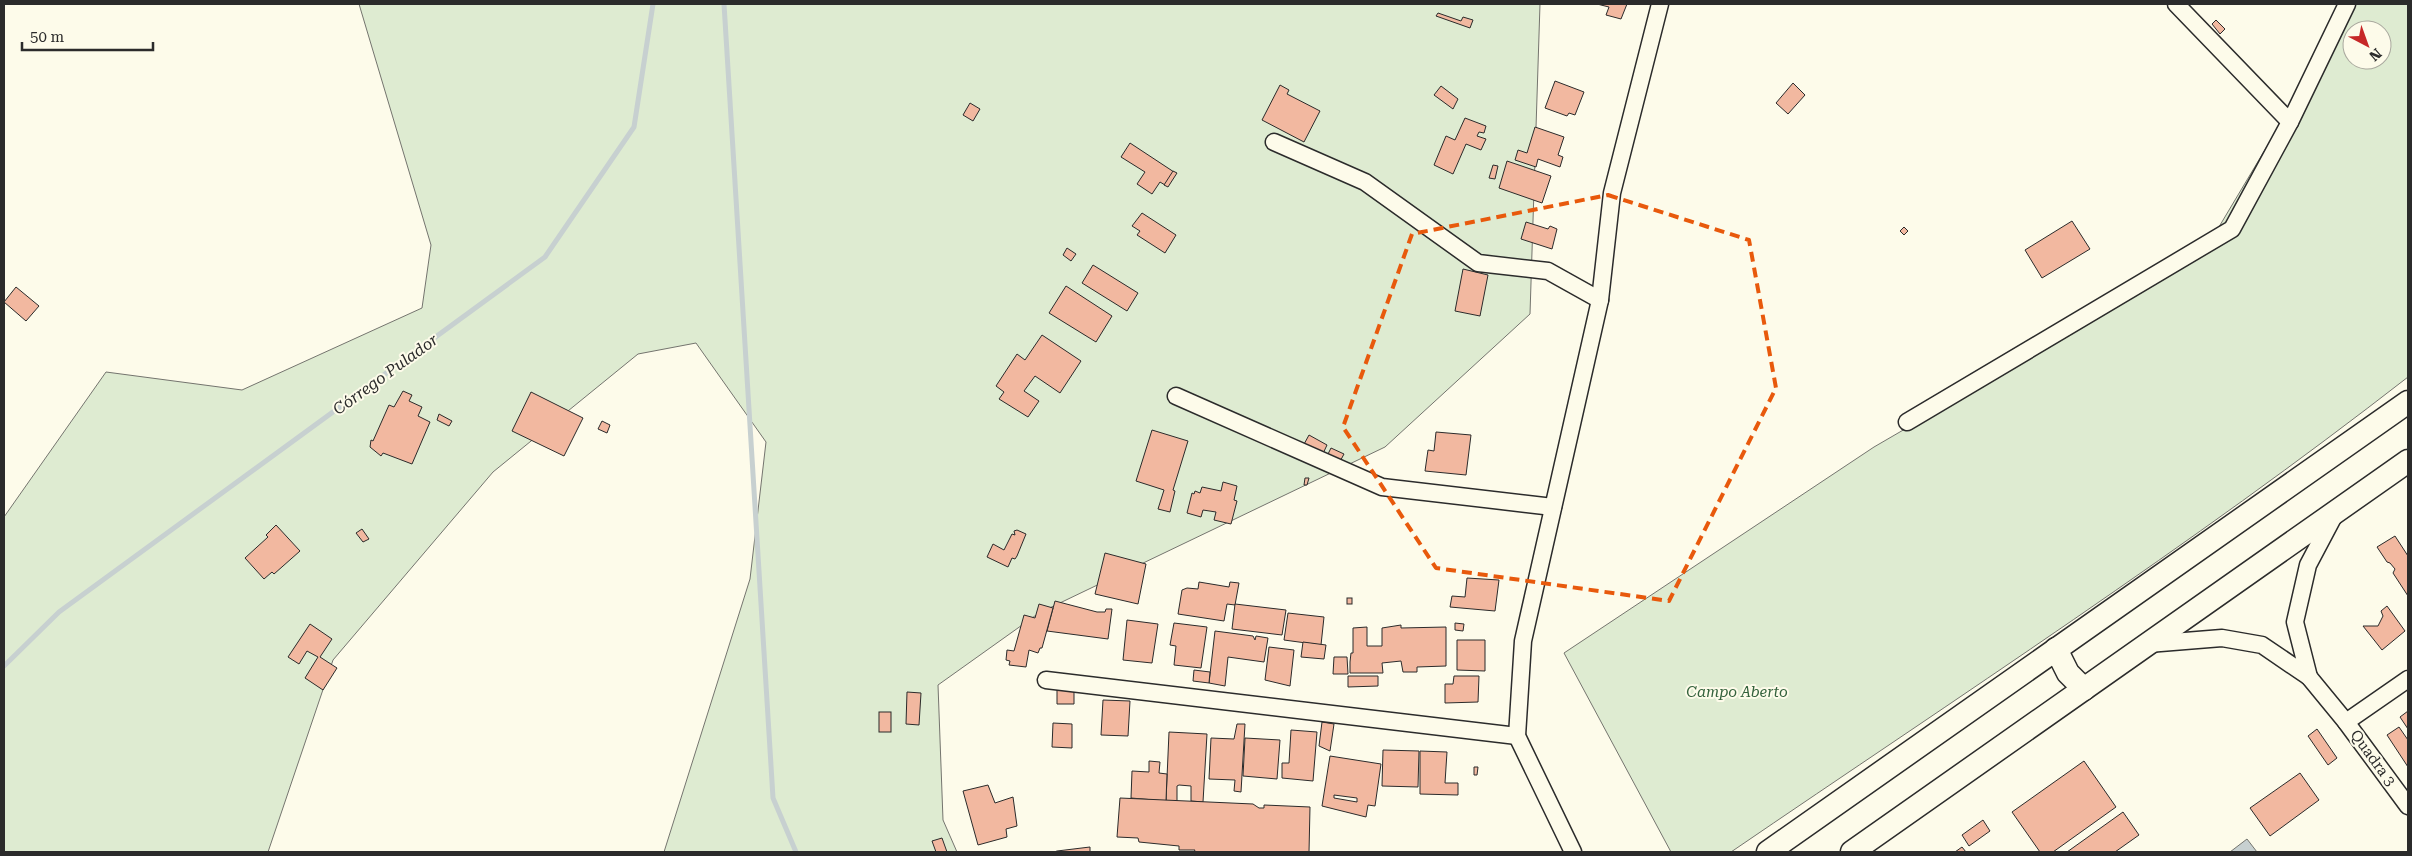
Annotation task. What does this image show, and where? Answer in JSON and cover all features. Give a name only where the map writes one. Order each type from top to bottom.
[{"type":"street","points":[[1573,852],[1517,736],[1523,641],[1600,300],[1612,193],[1660,4]]},
{"type":"street","points":[[2176,4],[2290,122]]},
{"type":"street","points":[[1907,422],[2232,229],[2290,122],[2347,4]]},
{"type":"street","points":[[1274,142],[1365,182],[1478,263],[1548,271],[1600,300]]},
{"type":"street","points":[[1176,396],[1382,487],[1553,507]]},
{"type":"street","points":[[1768,852],[2408,402]]},
{"type":"street","points":[[1852,852],[2408,461]]},
{"type":"street","points":[[2309,677],[2295,622],[2308,565],[2336,511]]},
{"type":"street","points":[[2148,644],[2222,638],[2262,645],[2309,677],[2346,722]]},
{"type":"street","points":[[2056,649],[2068,673],[2084,689]]},
{"type":"street","name":"Quadra 3","points":[[2408,679],[2346,722],[2408,806]]},
{"type":"street","points":[[1046,680],[1517,736]]},
{"type":"highlighted area","points":[[1608,195],[1749,240],[1776,388],[1669,601],[1436,568],[1343,427],[1412,234]]},
{"type":"green space","points":[[359,4],[1540,4],[1530,314],[1385,447],[1039,613],[938,685],[943,820],[957,852],[664,852],[750,579],[766,442],[696,343],[638,354],[493,472],[333,660],[268,852],[4,852],[4,517],[106,372],[242,390],[422,308],[431,245]]},
{"type":"green space","name":"Campo Aberto","points":[[2352,4],[2408,4],[2408,377],[2326,440],[2158,561],[1731,852],[1671,852],[1564,653],[1874,447],[2201,257],[2342,21],[2342,70],[2392,70],[2392,20],[2342,20]]},
{"type":"shaded area","points":[[2247,839],[2257,852],[2230,852]]},
{"type":"building","points":[[1597,4],[1627,4],[1621,19],[1606,15],[1609,7]]},
{"type":"building","points":[[1438,13],[1461,21],[1463,17],[1473,20],[1470,28],[1436,16]]},
{"type":"building","points":[[2216,20],[2225,29],[2220,34],[2212,24]]},
{"type":"building","points":[[1555,81],[1584,92],[1575,115],[1569,113],[1567,116],[1545,108]]},
{"type":"building","points":[[1793,83],[1805,95],[1788,114],[1776,103]]},
{"type":"building","points":[[1280,85],[1289,90],[1287,94],[1320,111],[1304,142],[1262,120]]},
{"type":"building","points":[[1441,86],[1458,99],[1453,109],[1434,95]]},
{"type":"building","points":[[970,103],[980,109],[973,121],[963,115]]},
{"type":"building","points":[[1465,118],[1486,126],[1484,133],[1479,132],[1477,136],[1486,139],[1481,150],[1466,144],[1453,174],[1434,165],[1446,136],[1455,140]]},
{"type":"building","points":[[1535,127],[1564,137],[1558,155],[1563,157],[1560,167],[1538,159],[1536,167],[1515,160],[1518,150],[1527,153]]},
{"type":"building","points":[[1130,143],[1174,172],[1165,185],[1160,182],[1152,194],[1137,184],[1145,172],[1121,157]]},
{"type":"building","points":[[1507,161],[1551,176],[1542,203],[1499,188]]},
{"type":"building","points":[[1493,165],[1498,166],[1495,179],[1489,178]]},
{"type":"building","points":[[1173,171],[1177,173],[1168,187],[1164,185]]},
{"type":"building","points":[[1142,213],[1176,235],[1165,253],[1137,235],[1140,231],[1132,226]]},
{"type":"building","points":[[2072,221],[2090,249],[2042,278],[2025,250]]},
{"type":"building","points":[[1526,222],[1548,229],[1550,226],[1557,229],[1552,249],[1521,239]]},
{"type":"building","points":[[1904,227],[1908,231],[1904,235],[1900,231]]},
{"type":"building","points":[[1067,248],[1076,254],[1071,261],[1063,255]]},
{"type":"building","points":[[1093,265],[1138,293],[1127,311],[1082,283]]},
{"type":"building","points":[[1463,269],[1488,275],[1480,316],[1455,311]]},
{"type":"building","points":[[1066,286],[1112,316],[1096,342],[1049,313]]},
{"type":"building","points":[[16,287],[39,306],[26,321],[4,302]]},
{"type":"building","points":[[1042,335],[1081,361],[1060,393],[1035,376],[1024,391],[1039,401],[1028,417],[999,399],[1004,392],[996,386],[1017,354],[1025,360]]},
{"type":"building","points":[[403,391],[412,395],[409,401],[422,407],[418,416],[430,422],[412,464],[383,453],[381,456],[370,447],[371,440],[373,441],[389,405],[394,407]]},
{"type":"building","points":[[531,392],[583,418],[564,456],[512,431]]},
{"type":"building","points":[[439,414],[452,421],[449,426],[437,420]]},
{"type":"building","points":[[602,421],[610,425],[607,433],[598,429]]},
{"type":"building","points":[[1152,430],[1188,441],[1173,490],[1175,491],[1170,512],[1158,509],[1164,490],[1136,481]]},
{"type":"building","points":[[1436,432],[1471,435],[1466,475],[1425,471],[1428,450],[1434,451]]},
{"type":"building","points":[[1309,435],[1327,445],[1320,460],[1303,446]]},
{"type":"building","points":[[1331,448],[1344,454],[1337,467],[1324,462]]},
{"type":"building","points":[[1305,478],[1309,478],[1307,485],[1304,485]]},
{"type":"building","points":[[1223,482],[1237,486],[1234,500],[1237,501],[1231,524],[1214,520],[1216,512],[1203,510],[1201,517],[1187,513],[1192,493],[1194,494],[1195,491],[1200,493],[1202,487],[1221,491]]},
{"type":"building","points":[[276,525],[300,551],[274,574],[272,572],[264,579],[245,558],[268,537],[266,535]]},
{"type":"building","points":[[362,529],[369,539],[363,542],[356,533]]},
{"type":"building","points":[[1017,530],[1026,534],[1017,556],[1015,559],[1012,558],[1008,567],[987,557],[993,544],[1004,550],[1012,534],[1015,535],[1014,531]]},
{"type":"building","points":[[2395,536],[2408,556],[2408,596],[2393,573],[2395,569],[2387,562],[2377,547]]},
{"type":"building","points":[[1105,553],[1146,564],[1138,604],[1095,594]]},
{"type":"building","points":[[1467,578],[1499,580],[1495,611],[1450,607],[1452,596],[1465,597]]},
{"type":"building","points":[[1199,582],[1229,587],[1230,582],[1239,583],[1235,605],[1227,604],[1224,621],[1178,614],[1182,590],[1187,588],[1198,589]]},
{"type":"building","points":[[1347,598],[1352,598],[1352,604],[1347,604]]},
{"type":"building","points":[[1055,601],[1097,612],[1105,612],[1106,609],[1112,609],[1108,639],[1047,631]]},
{"type":"building","points":[[1039,604],[1053,608],[1042,648],[1040,648],[1038,653],[1029,650],[1026,667],[1009,665],[1010,661],[1006,660],[1007,650],[1014,651],[1024,615],[1035,618]]},
{"type":"building","points":[[1235,604],[1286,610],[1282,635],[1232,629]]},
{"type":"building","points":[[2387,606],[2405,631],[2382,650],[2363,626],[2378,626],[2383,616],[2381,611]]},
{"type":"building","points":[[1288,613],[1324,617],[1321,645],[1284,640]]},
{"type":"building","points":[[1127,620],[1158,624],[1152,663],[1123,660]]},
{"type":"building","points":[[1174,623],[1207,627],[1201,668],[1174,665],[1176,646],[1170,645]]},
{"type":"building","points":[[1455,623],[1464,624],[1463,631],[1455,630]]},
{"type":"building","points":[[310,624],[332,639],[320,657],[337,668],[323,690],[305,678],[318,657],[307,651],[299,664],[288,657]]},
{"type":"building","points":[[1401,625],[1401,628],[1446,627],[1446,666],[1417,667],[1417,672],[1403,672],[1401,661],[1382,663],[1383,673],[1350,673],[1351,653],[1353,653],[1353,628],[1367,627],[1367,646],[1382,646],[1382,628]]},
{"type":"building","points":[[1215,631],[1253,636],[1255,640],[1256,636],[1268,638],[1264,662],[1228,657],[1225,686],[1209,683]]},
{"type":"building","points":[[1457,640],[1485,640],[1485,671],[1457,670]]},
{"type":"building","points":[[1303,642],[1326,645],[1324,659],[1301,657]]},
{"type":"building","points":[[1269,647],[1294,650],[1290,686],[1265,680]]},
{"type":"building","points":[[1334,657],[1347,657],[1348,674],[1333,674]]},
{"type":"building","points":[[1194,670],[1210,672],[1209,683],[1193,681]]},
{"type":"building","points":[[1348,676],[1378,676],[1378,686],[1348,687]]},
{"type":"building","points":[[1454,676],[1479,676],[1478,702],[1445,703],[1445,684],[1453,684]]},
{"type":"building","points":[[1057,685],[1074,686],[1074,704],[1057,704]]},
{"type":"building","points":[[907,692],[921,693],[919,725],[906,724]]},
{"type":"building","points":[[1103,700],[1130,701],[1128,736],[1101,735]]},
{"type":"building","points":[[2408,711],[2408,729],[2400,717]]},
{"type":"building","points":[[879,712],[891,712],[891,732],[879,732]]},
{"type":"building","points":[[1322,722],[1334,724],[1330,751],[1319,746]]},
{"type":"building","points":[[1053,723],[1072,724],[1072,748],[1052,747]]},
{"type":"building","points":[[1237,724],[1245,724],[1241,792],[1234,791],[1235,780],[1209,779],[1211,738],[1234,739]]},
{"type":"building","points":[[2399,727],[2408,740],[2408,767],[2387,735]]},
{"type":"building","points":[[2317,729],[2337,758],[2328,765],[2308,736]]},
{"type":"building","points":[[1291,730],[1317,732],[1313,781],[1282,778],[1282,763],[1289,763]]},
{"type":"building","points":[[1169,732],[1207,734],[1203,802],[1191,801],[1191,786],[1179,785],[1177,786],[1177,802],[1166,801]]},
{"type":"building","points":[[1245,738],[1280,740],[1277,779],[1243,776]]},
{"type":"building","points":[[1383,750],[1419,751],[1418,787],[1382,786]]},
{"type":"building","points":[[1420,751],[1447,752],[1445,783],[1458,783],[1458,795],[1420,794]]},
{"type":"building","points":[[1330,756],[1381,764],[1375,806],[1368,805],[1366,817],[1322,806]],"holes":[[[1334,795],[1357,798],[1357,802],[1334,798]]]},
{"type":"building","points":[[1149,761],[1160,762],[1159,773],[1167,774],[1166,801],[1131,798],[1132,771],[1149,772]]},
{"type":"building","points":[[2084,761],[2116,807],[2053,852],[2040,852],[2012,812]]},
{"type":"building","points":[[1474,767],[1478,767],[1477,775],[1474,775]]},
{"type":"building","points":[[2300,773],[2319,800],[2270,836],[2250,808]]},
{"type":"building","points":[[988,785],[995,803],[1013,797],[1017,826],[1006,829],[1007,837],[978,845],[963,791]]},
{"type":"building","points":[[1120,798],[1253,804],[1259,808],[1264,808],[1264,805],[1310,807],[1309,852],[1194,852],[1195,850],[1179,850],[1179,846],[1139,842],[1138,838],[1117,837]]},
{"type":"building","points":[[2123,812],[2139,835],[2115,852],[2067,852]]},
{"type":"building","points":[[1983,820],[1990,831],[1969,846],[1962,835]]},
{"type":"building","points":[[942,838],[947,852],[936,852],[932,841]]},
{"type":"building","points":[[1090,847],[1090,852],[1054,852],[1057,851]]},
{"type":"building","points":[[1962,847],[1966,852],[1955,852]]},
{"type":"waterway","name":"Córrego Pulador","points":[[4,666],[59,612],[545,257],[634,127],[653,4]]},
{"type":"waterway","points":[[724,4],[773,798],[796,852]]}]
